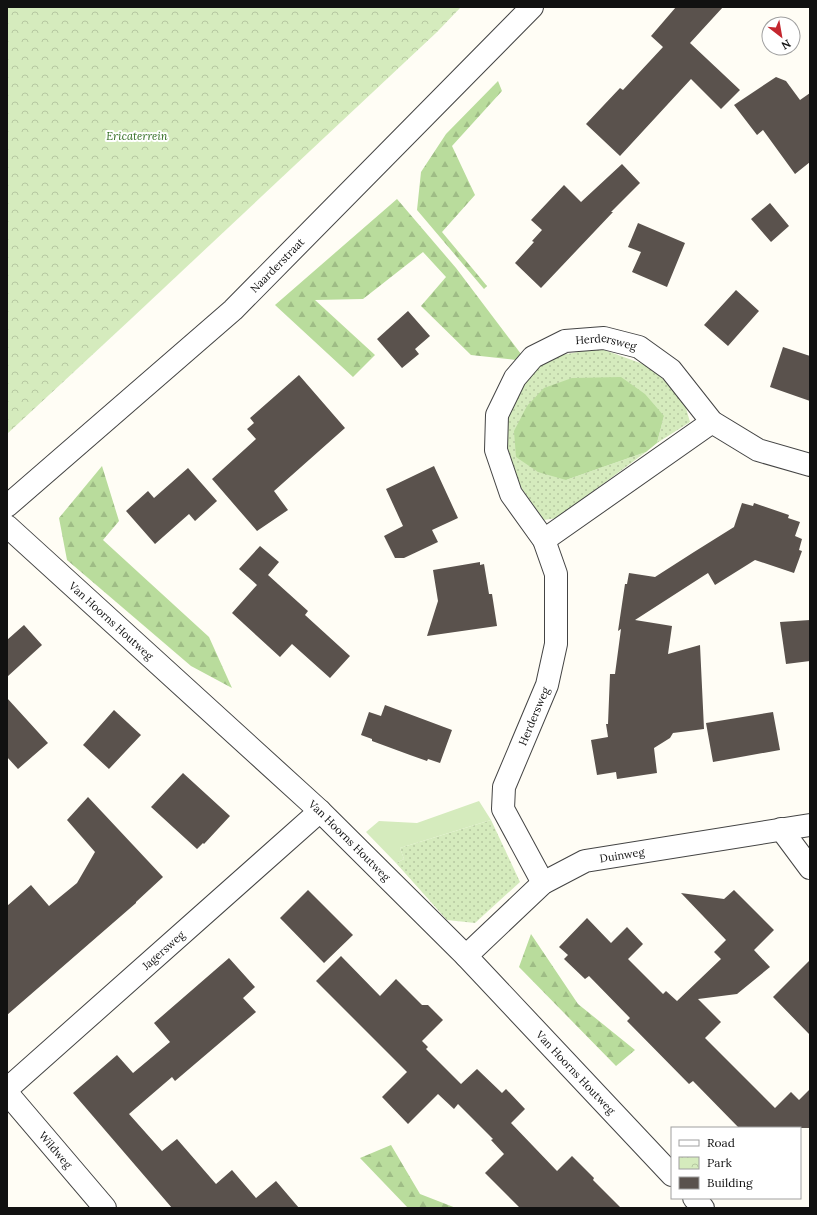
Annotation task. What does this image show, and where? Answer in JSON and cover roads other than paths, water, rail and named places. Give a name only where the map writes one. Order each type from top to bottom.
[{"type":"street","name":"Naarderstraat","points":[[7,506],[233,310],[532,7]]},
{"type":"street","name":"Herdersweg","points":[[543,883],[503,809],[504,787],[547,685],[556,644],[556,574],[544,540],[511,494],[496,450],[497,415],[514,378],[533,357],[565,341],[604,338],[639,347],[671,370],[712,422],[758,450],[810,465]]},
{"type":"street","points":[[544,540],[712,422]]},
{"type":"street","name":"Van Hoorns Houtweg","points":[[7,526],[320,811],[466,956],[671,1174]]},
{"type":"street","name":"Jagersweg","points":[[7,1090],[320,811]]},
{"type":"street","name":"Duinweg","points":[[466,956],[543,883],[585,861],[810,825]]},
{"type":"street","points":[[781,829],[810,868]]},
{"type":"street","name":"Wildweg","points":[[7,1093],[105,1208]]},
{"type":"street","points":[[695,1199],[703,1208]]},
{"type":"park label","name":"Ericaterrein","points":[[137,136]]}]
